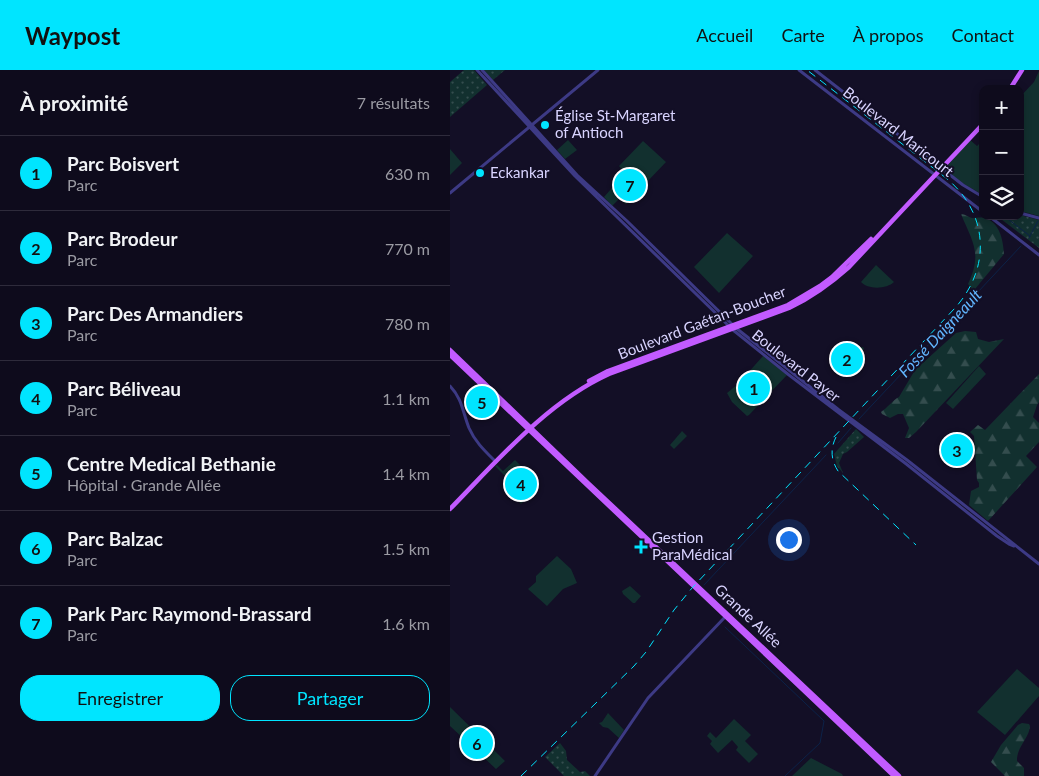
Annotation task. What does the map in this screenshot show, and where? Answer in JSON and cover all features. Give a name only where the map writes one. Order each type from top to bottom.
[{"type":"main road","points":[[1014,85],[1023,70]]},
{"type":"main road","name":"Boulevard Gaétan-Boucher","points":[[495,461],[529,428],[577,389],[596,377],[789,308],[809,298],[849,267],[979,126]]},
{"type":"main road","points":[[721,330],[725,325],[724,322]]},
{"type":"main road","name":"Boulevard Gaétan-Boucher","points":[[696,341],[721,330],[733,328]]},
{"type":"main road","name":"Grande Allée","points":[[450,350],[529,428]]},
{"type":"main road","name":"Grande Allée","points":[[450,355],[894,776]]},
{"type":"main road","points":[[450,505],[495,461]]},
{"type":"main road","points":[[450,509],[495,461]]},
{"type":"main road","name":"Grande Allée","points":[[726,615],[899,776]]},
{"type":"street","name":"Boulevard Payer","points":[[477,70],[575,176],[724,322],[733,328]]},
{"type":"street","name":"Boulevard Payer","points":[[482,70],[529,126],[733,328],[997,536],[1009,544],[1017,546],[1039,564]]},
{"type":"street","points":[[450,193],[598,70]]},
{"type":"street","name":"Boulevard Maricourt","points":[[799,70],[979,209]]},
{"type":"street","points":[[815,70],[963,185],[979,195]]},
{"type":"street","points":[[1024,214],[1039,218]]},
{"type":"street","points":[[994,220],[1039,255]]},
{"type":"street","points":[[450,386],[461,401],[471,432],[495,461]]},
{"type":"street","points":[[595,776],[648,698],[726,615]]},
{"type":"green space","points":[[464,70],[474,70],[487,85],[450,117],[450,82]]},
{"type":"green space","points":[[484,70],[505,70],[493,80]]},
{"type":"green space","points":[[1039,71],[1039,216],[1024,212],[1024,93],[1034,82]]},
{"type":"green space","points":[[969,139],[977,146],[979,144],[979,193],[944,170]]},
{"type":"green space","points":[[568,140],[577,150],[565,159],[557,150]]},
{"type":"green space","points":[[643,141],[666,162],[626,204],[619,199],[612,206],[604,197],[625,173],[619,166]]},
{"type":"green space","points":[[450,149],[462,163],[450,175]]},
{"type":"green space","points":[[961,214],[972,218],[979,218],[979,220],[989,220],[994,223],[1000,232],[1004,254],[975,289],[972,289],[968,284],[975,264],[972,240]]},
{"type":"green space","points":[[1024,216],[1039,220],[1039,248],[1002,220],[1024,220]]},
{"type":"green space","points":[[727,233],[753,256],[719,293],[694,267]]},
{"type":"green space","points":[[876,265],[894,282],[878,288],[864,285],[861,282]]},
{"type":"green space","points":[[965,331],[976,332],[978,339],[989,342],[1004,339],[916,432],[909,438],[905,438],[909,428],[903,414],[890,418],[881,412],[899,397],[915,370],[956,333]]},
{"type":"green space","points":[[848,347],[863,347],[864,349],[850,365],[846,365],[832,352]]},
{"type":"green space","points":[[763,356],[787,375],[747,416],[732,402],[727,393],[738,384]]},
{"type":"green space","points":[[979,366],[986,374],[953,409],[946,403]]},
{"type":"green space","points":[[1039,374],[1039,402],[1033,417],[1039,423],[1039,442],[1026,456],[1037,467],[988,521],[969,505],[971,491],[979,487],[974,436],[970,432],[978,425],[985,430]]},
{"type":"green space","points":[[856,429],[864,437],[843,454],[839,463],[843,473],[837,466],[834,454]]},
{"type":"green space","points":[[682,431],[687,436],[674,449],[670,445]]},
{"type":"green space","points":[[958,438],[965,445],[964,451],[959,458],[948,448]]},
{"type":"green space","points":[[515,460],[523,468],[526,479],[536,489],[521,504],[519,502],[525,496],[495,466],[497,465],[503,471]]},
{"type":"green space","points":[[557,556],[571,569],[577,583],[563,589],[547,606],[528,589],[536,582],[536,576]]},
{"type":"green space","points":[[630,586],[641,596],[635,603],[623,594],[622,591]]},
{"type":"green space","points":[[1017,669],[1039,688],[1039,696],[1005,735],[977,712]]},
{"type":"green space","points":[[450,707],[505,761],[496,769],[450,726]]},
{"type":"green space","points":[[608,713],[624,730],[619,738],[599,723],[602,722]]},
{"type":"green space","points":[[734,719],[751,735],[745,741],[758,754],[749,763],[736,750],[738,747],[732,740],[718,753],[710,744],[712,741],[707,736],[710,732],[716,738]]},
{"type":"green space","points":[[1022,723],[1029,724],[1030,726],[1017,761],[1024,768],[1024,776],[1005,776],[991,762],[1001,745],[1018,725]]},
{"type":"green space","points":[[560,743],[566,751],[567,760],[580,772],[585,771],[590,776],[564,776],[545,757]]},
{"type":"green space","points":[[811,758],[842,774],[843,776],[792,776]]},
{"type":"waterway","name":"Fossé Daigneault","points":[[1009,220],[1030,236],[1029,238]]},
{"type":"waterway","points":[[1030,236],[1038,221]]},
{"type":"waterway","name":"Fossé Daigneault","points":[[859,419],[1021,246]]},
{"type":"waterway","name":"Fossé Daigneault","points":[[838,443],[851,428]]},
{"type":"waterway","name":"Fossé Daigneault","points":[[704,585],[826,455]]},
{"type":"waterway","name":"Fossé Daigneault","points":[[725,627],[824,721],[820,743],[785,776]]},
{"type":"railway","points":[[521,776],[634,666],[692,588],[955,308],[967,292],[975,275],[979,258],[980,240],[977,223],[970,207],[960,192],[946,178],[807,70]]},
{"type":"railway","points":[[836,437],[832,454],[838,471],[916,545]]},
{"type":"place","name":"Église St-Margaret of Antioch","points":[[545,125]]},
{"type":"place","name":"Eckankar","points":[[480,173]]},
{"type":"place","name":"Park Parc Raymond-Brassard","points":[[630,185]]},
{"type":"place","name":"Parc Brodeur","points":[[847,359]]},
{"type":"place","name":"Parc Boisvert","points":[[754,388]]},
{"type":"place","name":"Centre Medical Bethanie","points":[[482,402]]},
{"type":"place","name":"Parc Des Armandiers","points":[[957,450]]},
{"type":"place","name":"Parc Béliveau","points":[[521,484]]},
{"type":"place","name":"Gestion ParaMédical","points":[[641,547]]},
{"type":"place","name":"Parc Balzac","points":[[477,743]]}]
